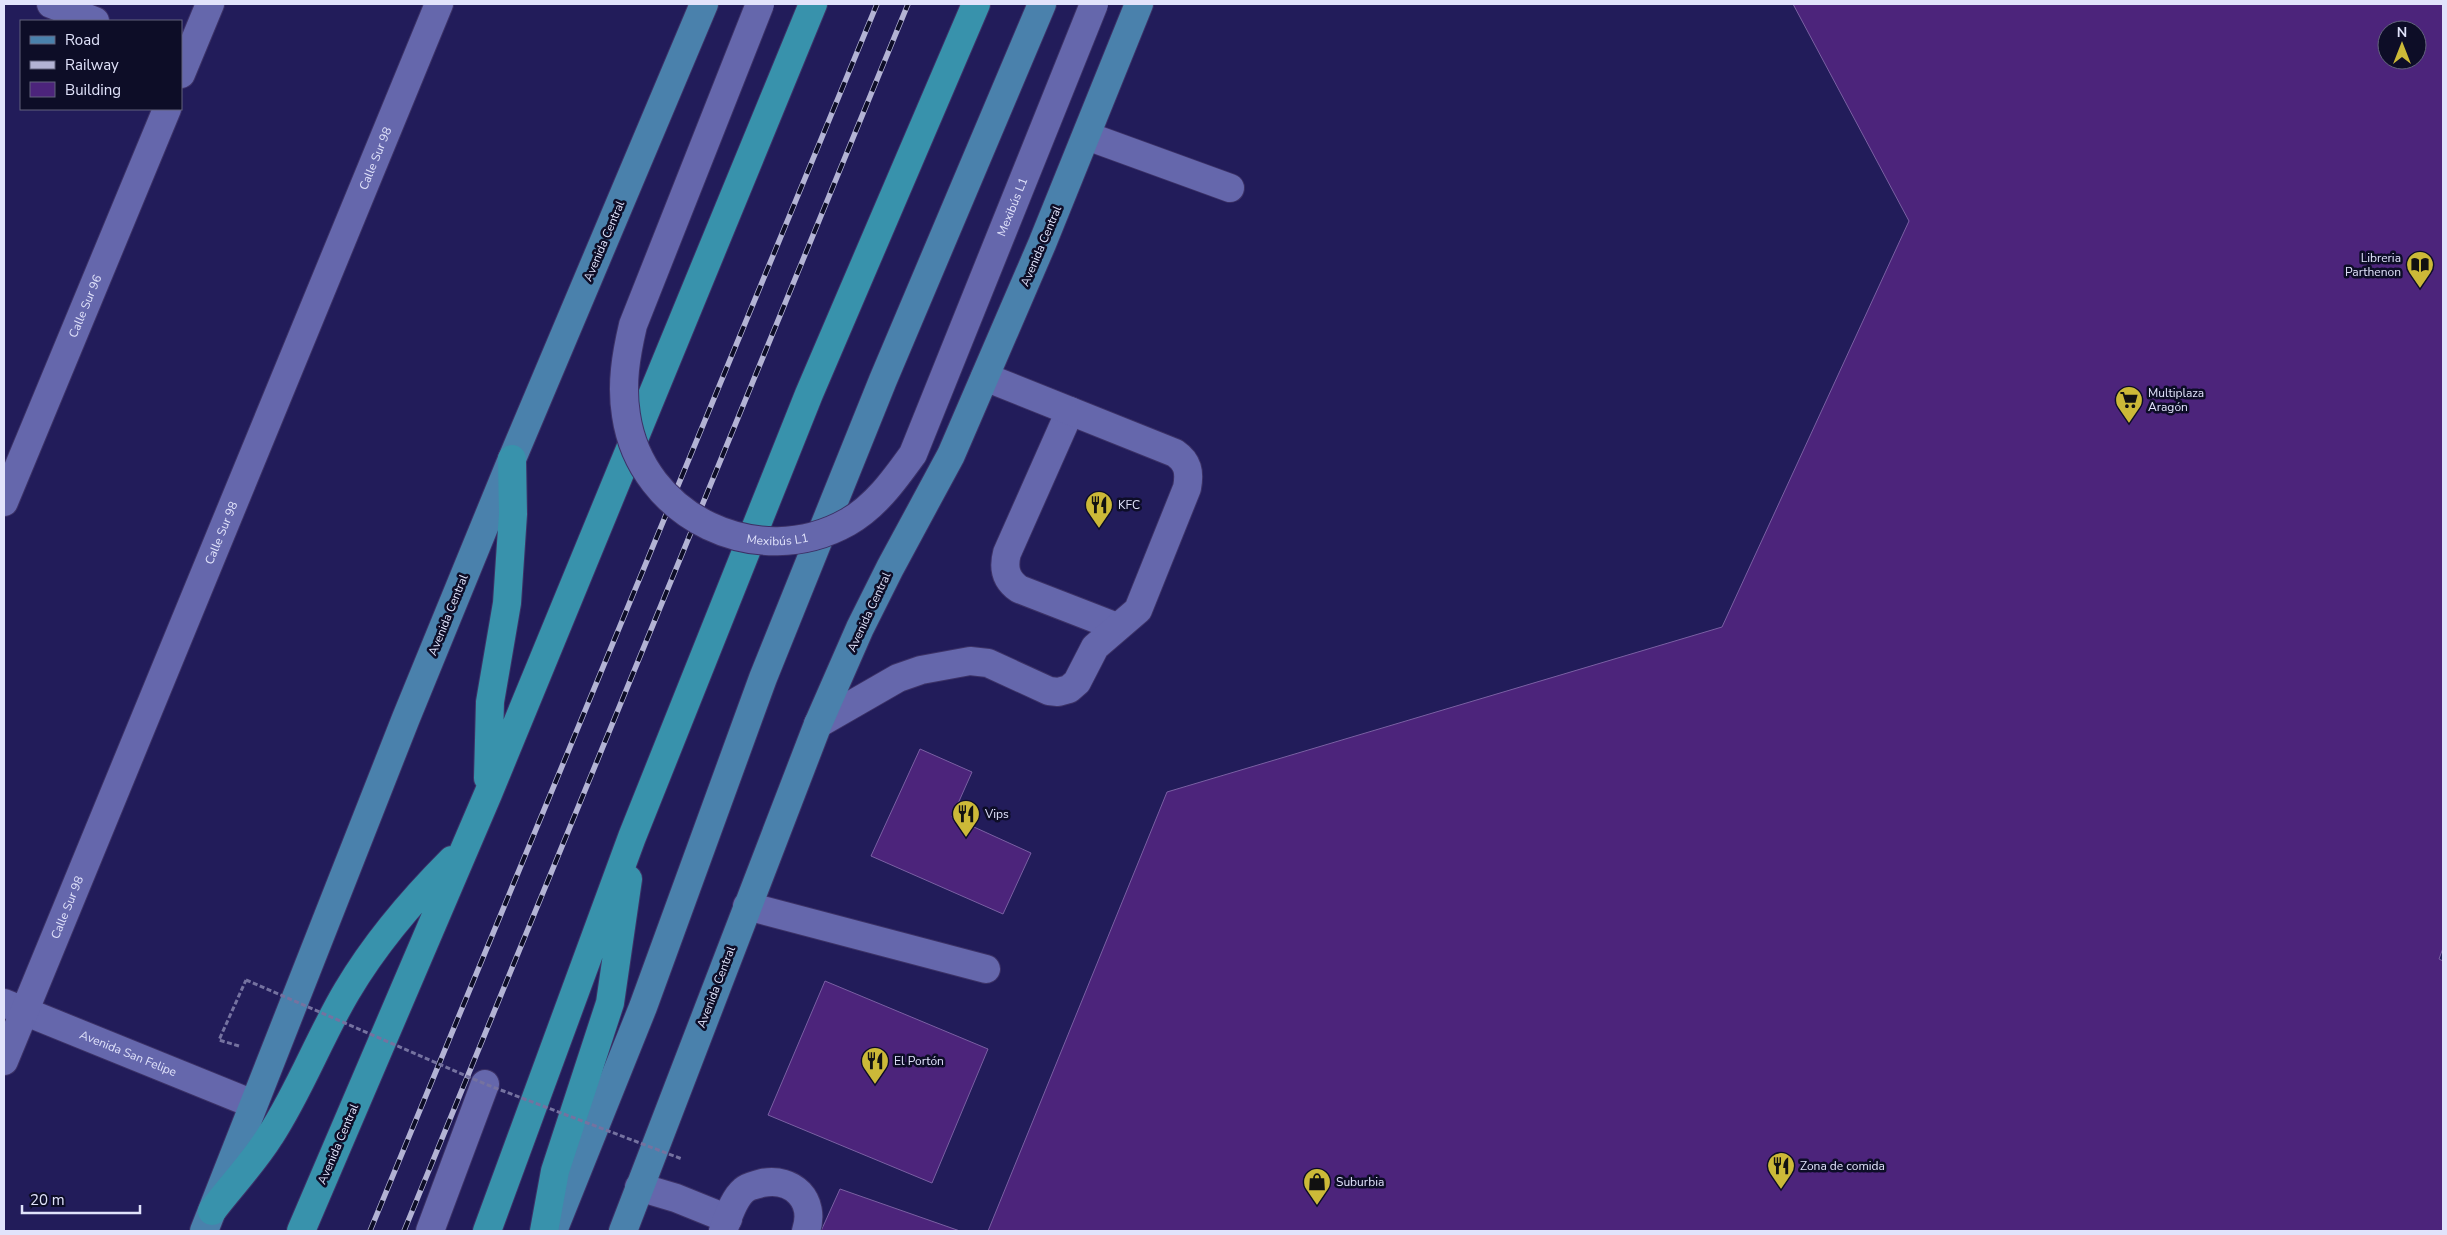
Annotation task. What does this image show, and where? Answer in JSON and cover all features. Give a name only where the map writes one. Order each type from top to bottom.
[{"type":"highway","name":"Avenida Central","points":[[301,1231],[462,850],[488,794],[813,4]]},
{"type":"highway","points":[[487,1231],[632,838],[809,394],[976,4]]},
{"type":"highway","points":[[488,794],[490,702],[507,603],[513,514],[512,459]]},
{"type":"highway","points":[[544,1231],[555,1171],[610,1003],[622,928],[632,838]]},
{"type":"highway","points":[[208,1221],[270,1136],[311,1063],[347,991],[377,947],[410,902],[462,850]]},
{"type":"main road","name":"Avenida Central","points":[[208,1221],[253,1104],[512,459],[704,4]]},
{"type":"main road","points":[[553,1231],[643,1007],[763,678],[883,380],[1042,4]]},
{"type":"main road","name":"Avenida Central","points":[[623,1231],[818,724],[860,628],[951,455],[1140,4]]},
{"type":"street","points":[[51,4],[92,20]]},
{"type":"street","points":[[183,63],[210,4]]},
{"type":"street","name":"Calle Sur 98","points":[[4,1061],[14,1007],[440,4]]},
{"type":"street","name":"Mexibús L1","points":[[760,4],[633,325],[625,359],[624,382],[626,416],[638,455],[650,476],[682,511],[697,521],[750,540],[797,539],[825,532],[848,522],[875,502],[913,454],[1094,4]]},
{"type":"street","name":"Calle Sur 96","points":[[4,502],[167,110]]},
{"type":"street","points":[[1086,136],[1230,188]]},
{"type":"street","points":[[818,724],[898,678],[921,670],[970,661],[988,663],[1049,691],[1058,692],[1069,689],[1082,674],[1095,647],[1138,610],[1187,488],[1188,468],[1184,459],[1175,453],[985,377]]},
{"type":"street","points":[[1070,411],[1007,553],[1004,563],[1006,574],[1011,584],[1019,589],[1117,627]]},
{"type":"street","points":[[747,906],[986,969]]},
{"type":"street","name":"Avenida San Felipe","points":[[14,1007],[253,1104]]},
{"type":"street","points":[[430,1231],[485,1084]]},
{"type":"street","points":[[639,1187],[676,1198],[725,1225],[738,1197],[745,1189],[770,1182],[780,1182],[799,1191],[804,1199],[808,1223],[806,1231]]},
{"type":"path","points":[[219,1040],[246,980],[485,1084],[682,1159]]},
{"type":"building","name":"Multiplaza Aragón","points":[[1793,4],[2443,4],[2443,948],[2439,959],[2443,961],[2443,1231],[988,1231],[1167,792],[1722,627],[1909,221]]},
{"type":"building","points":[[920,749],[972,772],[952,817],[1031,853],[1003,914],[871,856]]},
{"type":"building","points":[[825,981],[988,1049],[932,1183],[768,1115]]},
{"type":"building","points":[[840,1189],[960,1231],[821,1231]]},
{"type":"railway","points":[[370,1231],[877,4]]},
{"type":"railway","points":[[404,1231],[908,4]]},
{"type":"place","name":"Libreria Parthenon","points":[[2420,289]]},
{"type":"place","name":"Multiplaza Aragón","points":[[2129,424]]},
{"type":"place","name":"KFC","points":[[1099,529]]},
{"type":"place","name":"Vips","points":[[966,838]]},
{"type":"place","name":"El Portón","points":[[875,1085]]},
{"type":"place","name":"Zona de comida","points":[[1781,1190]]},
{"type":"place","name":"Suburbia","points":[[1317,1206]]}]
